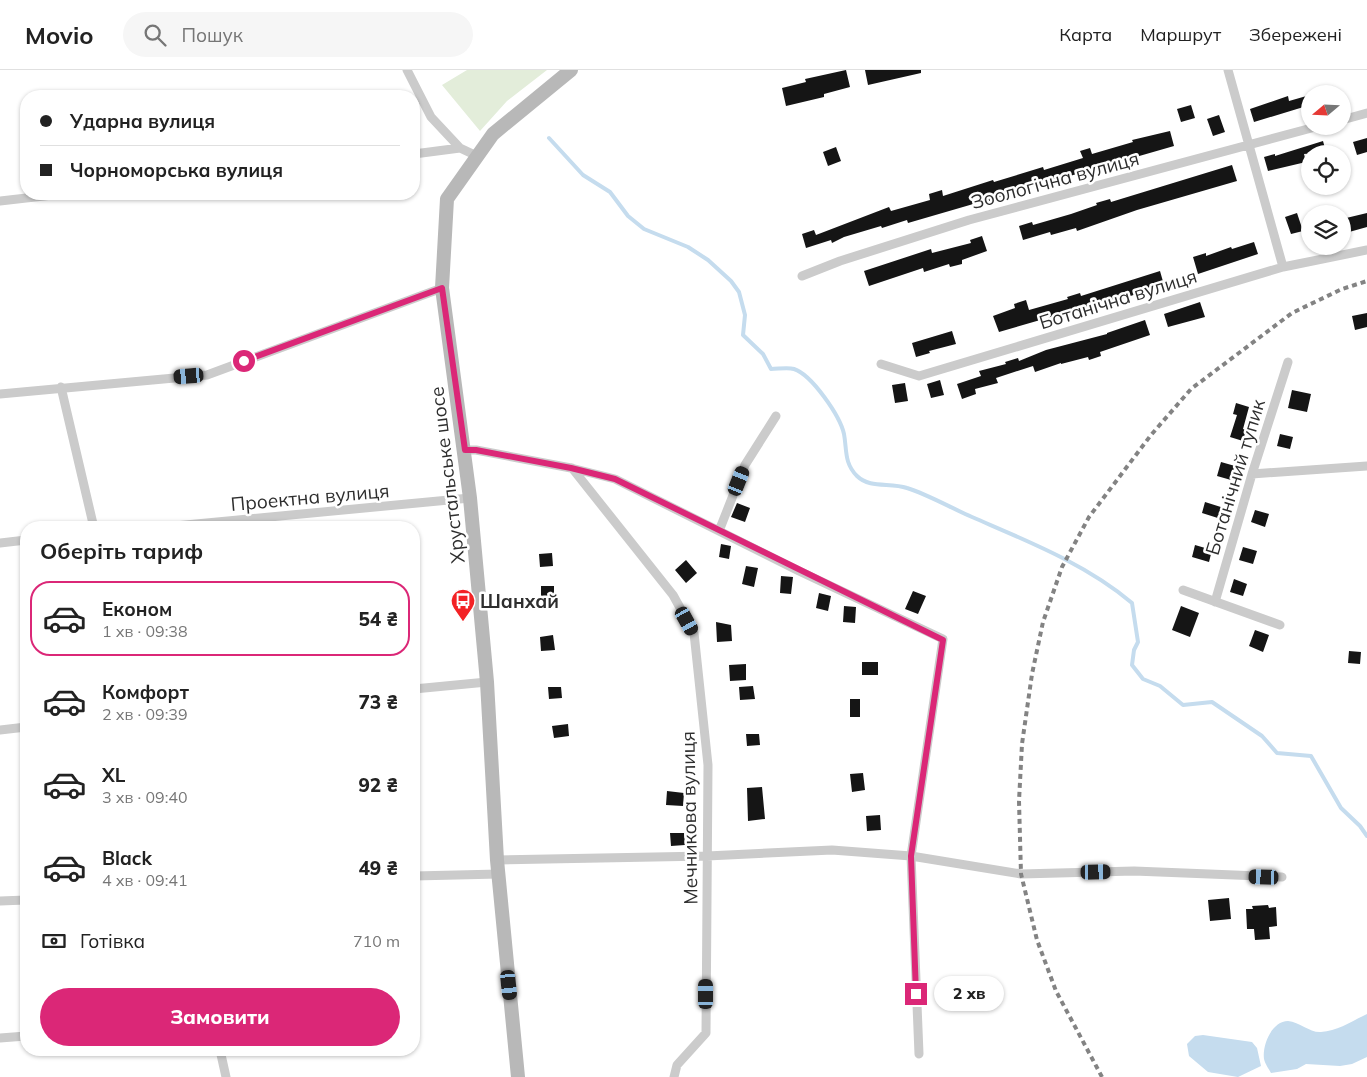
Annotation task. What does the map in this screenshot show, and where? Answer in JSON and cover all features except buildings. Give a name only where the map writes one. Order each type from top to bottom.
[{"type":"street","points":[[407,70],[417,90]]},
{"type":"street","name":"Хрустальське шосе","points":[[518,1077],[499,874],[487,682],[470,498],[442,288],[447,199],[493,134],[571,70]]},
{"type":"street","points":[[1228,70],[1284,267]]},
{"type":"street","points":[[420,95],[431,117],[460,148],[477,156]]},
{"type":"street","points":[[1351,117],[1367,113]]},
{"type":"street","name":"Зоологічна вулиця","points":[[802,276],[849,258],[969,220],[1301,131]]},
{"type":"street","points":[[420,153],[460,148]]},
{"type":"street","points":[[0,201],[20,199]]},
{"type":"street","name":"Ботанічна вулиця","points":[[881,364],[919,376],[1284,267],[1367,250]]},
{"type":"street","points":[[0,394],[207,375],[442,288]]},
{"type":"street","name":"Ботанічний тупик","points":[[1215,602],[1252,474],[1288,362]]},
{"type":"street","points":[[61,387],[92,521]]},
{"type":"street","points":[[719,531],[745,464],[776,416]]},
{"type":"street","points":[[465,450],[476,450],[571,468],[615,479],[943,640],[911,856],[919,1054]]},
{"type":"street","points":[[1252,474],[1367,466]]},
{"type":"street","name":"Мечникова вулиця","points":[[571,468],[673,595],[694,633],[708,766],[706,1033],[677,1065],[674,1077]]},
{"type":"street","name":"Проектна вулиця","points":[[228,521],[470,498]]},
{"type":"street","points":[[0,543],[20,541]]},
{"type":"street","points":[[1183,590],[1280,625]]},
{"type":"street","points":[[420,688],[487,682]]},
{"type":"street","points":[[0,730],[20,727]]},
{"type":"street","points":[[498,860],[707,856],[832,850],[911,856],[1021,874],[1134,871],[1282,877]]},
{"type":"street","points":[[420,876],[499,874]]},
{"type":"street","points":[[0,901],[20,900]]},
{"type":"street","points":[[0,1038],[20,1036]]},
{"type":"street","points":[[221,1056],[226,1077]]},
{"type":"green space","points":[[467,70],[547,70],[507,101],[480,131],[442,85]]},
{"type":"water","points":[[1367,1014],[1367,1057],[1352,1064],[1340,1066],[1306,1064],[1297,1069],[1271,1073],[1266,1065],[1264,1053],[1266,1041],[1273,1029],[1282,1022],[1292,1022],[1313,1031],[1321,1032],[1339,1028]]},
{"type":"water","points":[[1203,1035],[1252,1042],[1257,1048],[1261,1066],[1238,1077],[1208,1072],[1189,1056],[1187,1044],[1195,1036]]},
{"type":"waterway","points":[[549,138],[583,175],[610,192],[628,216],[644,229],[688,247],[708,260],[731,281],[739,292],[745,315],[743,335],[763,354],[771,369],[794,369],[817,387],[837,417],[844,434],[848,461],[857,476],[868,483],[901,486],[923,494],[1055,554],[1114,589],[1132,603],[1138,642],[1134,650],[1132,665],[1143,679],[1160,686],[1183,705],[1212,702],[1262,736],[1277,753],[1311,756],[1341,808],[1360,826],[1367,836]]},
{"type":"railway","points":[[1102,1077],[1056,991],[1037,940],[1021,874],[1019,801],[1022,744],[1032,674],[1043,622],[1062,567],[1089,517],[1151,435],[1191,389],[1292,313],[1342,289],[1367,281]]},
{"type":"place","name":"Шанхай","points":[[463,622]]},
{"type":"route","points":[[244,361],[442,288],[465,450],[476,450],[571,468],[615,479],[799,571],[943,640],[911,856],[916,994]]}]
